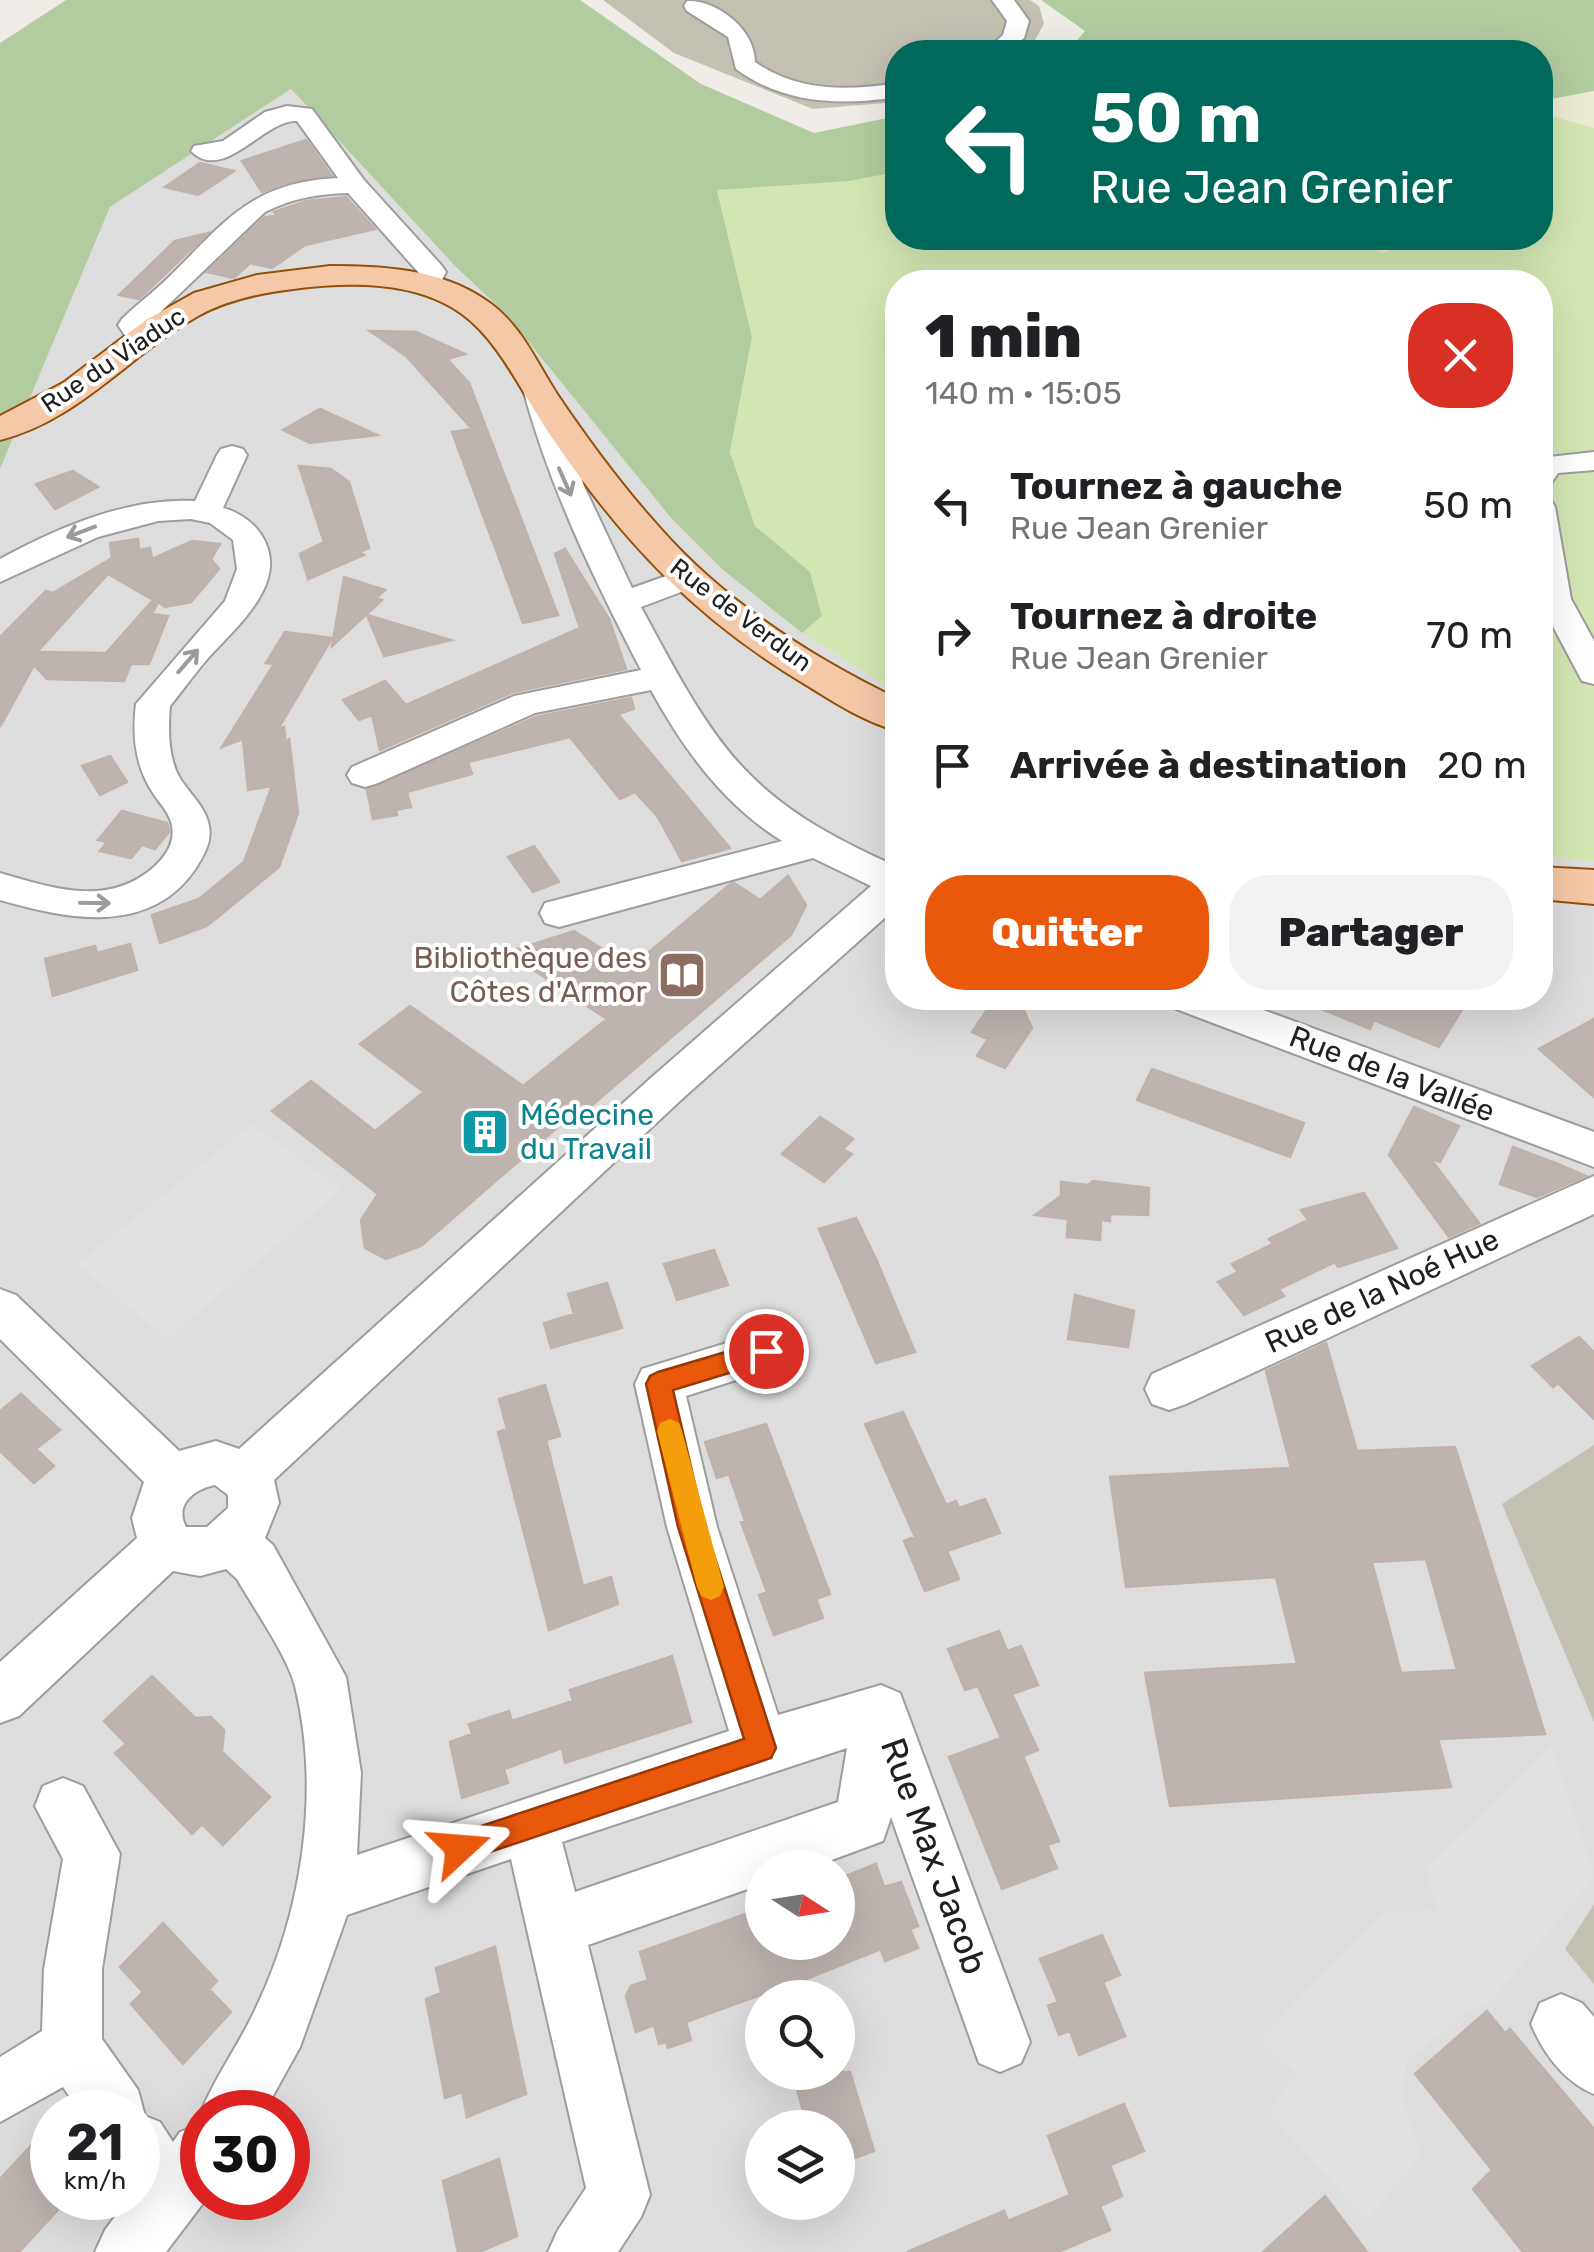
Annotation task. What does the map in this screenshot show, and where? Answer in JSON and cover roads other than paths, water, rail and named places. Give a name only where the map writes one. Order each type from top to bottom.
[{"type":"main road","name":"Rue du Viaduc","points":[[0,429],[65,397],[146,333],[200,302],[289,280],[356,276],[427,286],[464,301],[498,328],[537,389]]},
{"type":"main road","name":"Rue de Verdun","points":[[537,389],[615,500],[686,579],[766,639],[885,708]]},
{"type":"main road","points":[[1553,884],[1594,887]]},
{"type":"street","points":[[1003,0],[1018,21],[1010,40]]},
{"type":"street","points":[[695,6],[741,34],[746,48],[744,64],[764,82],[806,92],[850,96],[885,92]]},
{"type":"street","points":[[203,151],[217,152],[242,142],[259,123],[274,114],[304,114],[355,185],[433,272],[427,286]]},
{"type":"street","points":[[146,333],[136,331],[132,324],[184,278],[240,215],[264,199],[328,185],[355,185]]},
{"type":"street","points":[[537,389],[556,460],[606,575],[706,754],[753,802],[816,846],[885,878]]},
{"type":"street","points":[[204,514],[232,455]]},
{"type":"street","points":[[1553,465],[1594,461]]},
{"type":"street","points":[[0,572],[45,547],[108,522],[165,510],[204,514],[238,527],[248,538],[253,570],[247,591],[231,617],[154,704],[153,743],[163,782],[185,809],[191,826],[189,851],[179,867],[162,881],[115,904],[72,903],[0,886]]},
{"type":"street","points":[[623,603],[686,579]]},
{"type":"street","points":[[1553,586],[1555,598],[1594,673]]},
{"type":"street","points":[[365,775],[526,704],[662,678]]},
{"type":"street","points":[[559,913],[816,846]]},
{"type":"street","points":[[245,1475],[667,1088],[885,895]]},
{"type":"street","name":"Rue de la Vallée","points":[[1222,1010],[1594,1150]]},
{"type":"street","name":"Rue de la Noé Hue","points":[[1169,1389],[1594,1194]]},
{"type":"street","points":[[0,1309],[174,1479]]},
{"type":"street","points":[[761,1748],[692,1527],[658,1384],[766,1351]]},
{"type":"street","points":[[216,1463],[233,1466],[245,1475],[255,1499],[252,1515],[231,1541],[200,1553],[180,1551],[166,1544],[157,1529],[155,1514],[162,1493],[174,1479],[198,1466],[216,1463]]},
{"type":"street","points":[[231,1541],[255,1562],[320,1677],[334,1773],[326,1894],[279,2026],[243,2090]]},
{"type":"street","points":[[0,1698],[166,1544]]},
{"type":"street","points":[[555,1928],[864,1820],[880,1712]]},
{"type":"street","name":"Rue Max Jacob","points":[[326,1894],[530,1823],[880,1712],[1000,2042]]},
{"type":"street","points":[[63,1806],[92,1854],[73,1969],[72,2047],[101,2090]]},
{"type":"street","points":[[530,1823],[618,2195],[580,2252]]},
{"type":"street","points":[[0,2092],[72,2047]]},
{"type":"street","points":[[127,2252],[172,2163]]},
{"type":"place","name":"Bibliothèque des Côtes d'Armor","points":[[682,975]]},
{"type":"place","name":"Médecine du Travail","points":[[485,1132]]}]
